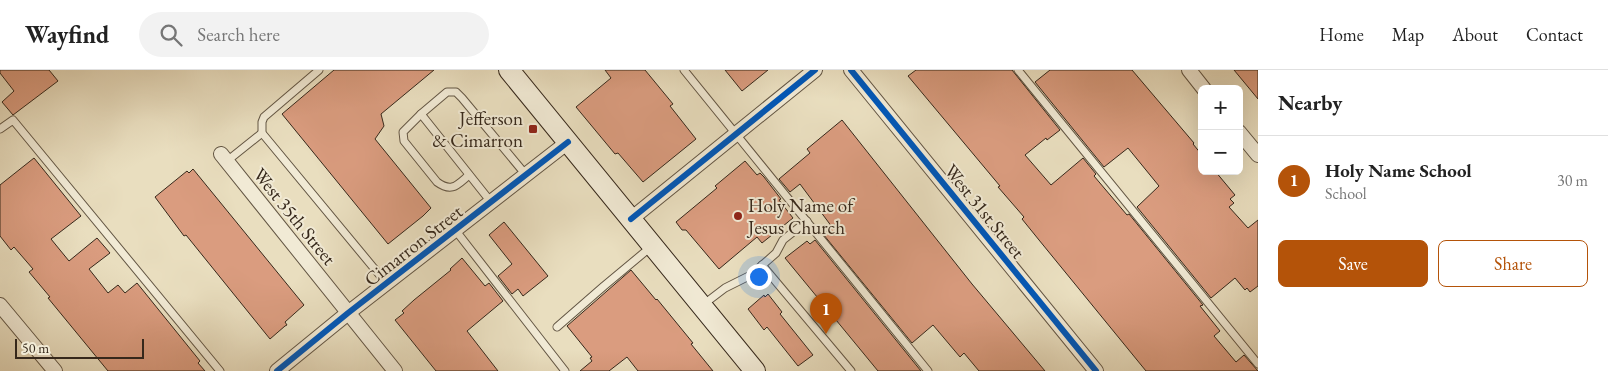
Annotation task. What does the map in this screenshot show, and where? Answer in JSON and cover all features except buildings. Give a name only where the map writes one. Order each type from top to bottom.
[{"type":"main road","points":[[509,70],[755,371]]},
{"type":"street","points":[[631,219],[815,70]]},
{"type":"street","name":"West 31st Street","points":[[851,70],[1096,371]]},
{"type":"street","points":[[1189,70],[1201,85]]},
{"type":"street","points":[[1243,137],[1258,155]]},
{"type":"street","name":"Cimarron Street","points":[[277,371],[348,313],[568,142]]},
{"type":"street","name":"West 35th Street","points":[[224,158],[395,371]]},
{"type":"street","points":[[0,304],[55,371]]},
{"type":"lane","points":[[319,70],[264,117],[262,133],[387,284]]},
{"type":"lane","points":[[684,70],[928,371]]},
{"type":"lane","points":[[1018,70],[1258,364]]},
{"type":"lane","points":[[469,175],[453,187],[444,188],[404,141],[403,132],[448,92],[456,92],[526,175]]},
{"type":"lane","points":[[421,114],[491,203]]},
{"type":"lane","points":[[0,129],[12,120],[220,371]]},
{"type":"lane","points":[[224,158],[262,133]]},
{"type":"lane","points":[[701,306],[725,288],[751,275],[776,253],[783,240],[807,221]]},
{"type":"lane","points":[[456,230],[565,371]]},
{"type":"lane","points":[[557,327],[653,246]]},
{"type":"lane","points":[[762,265],[851,371]]},
{"type":"cycle path","points":[[631,219],[815,70]]},
{"type":"cycle path","points":[[851,70],[1096,371]]},
{"type":"cycle path","points":[[277,371],[348,313],[568,142]]},
{"type":"place","name":"Jefferson & Cimarron","points":[[533,129]]},
{"type":"place","name":"Holy Name of Jesus Church","points":[[738,216]]},
{"type":"place","name":"Holy Name School","points":[[826,334]]}]
